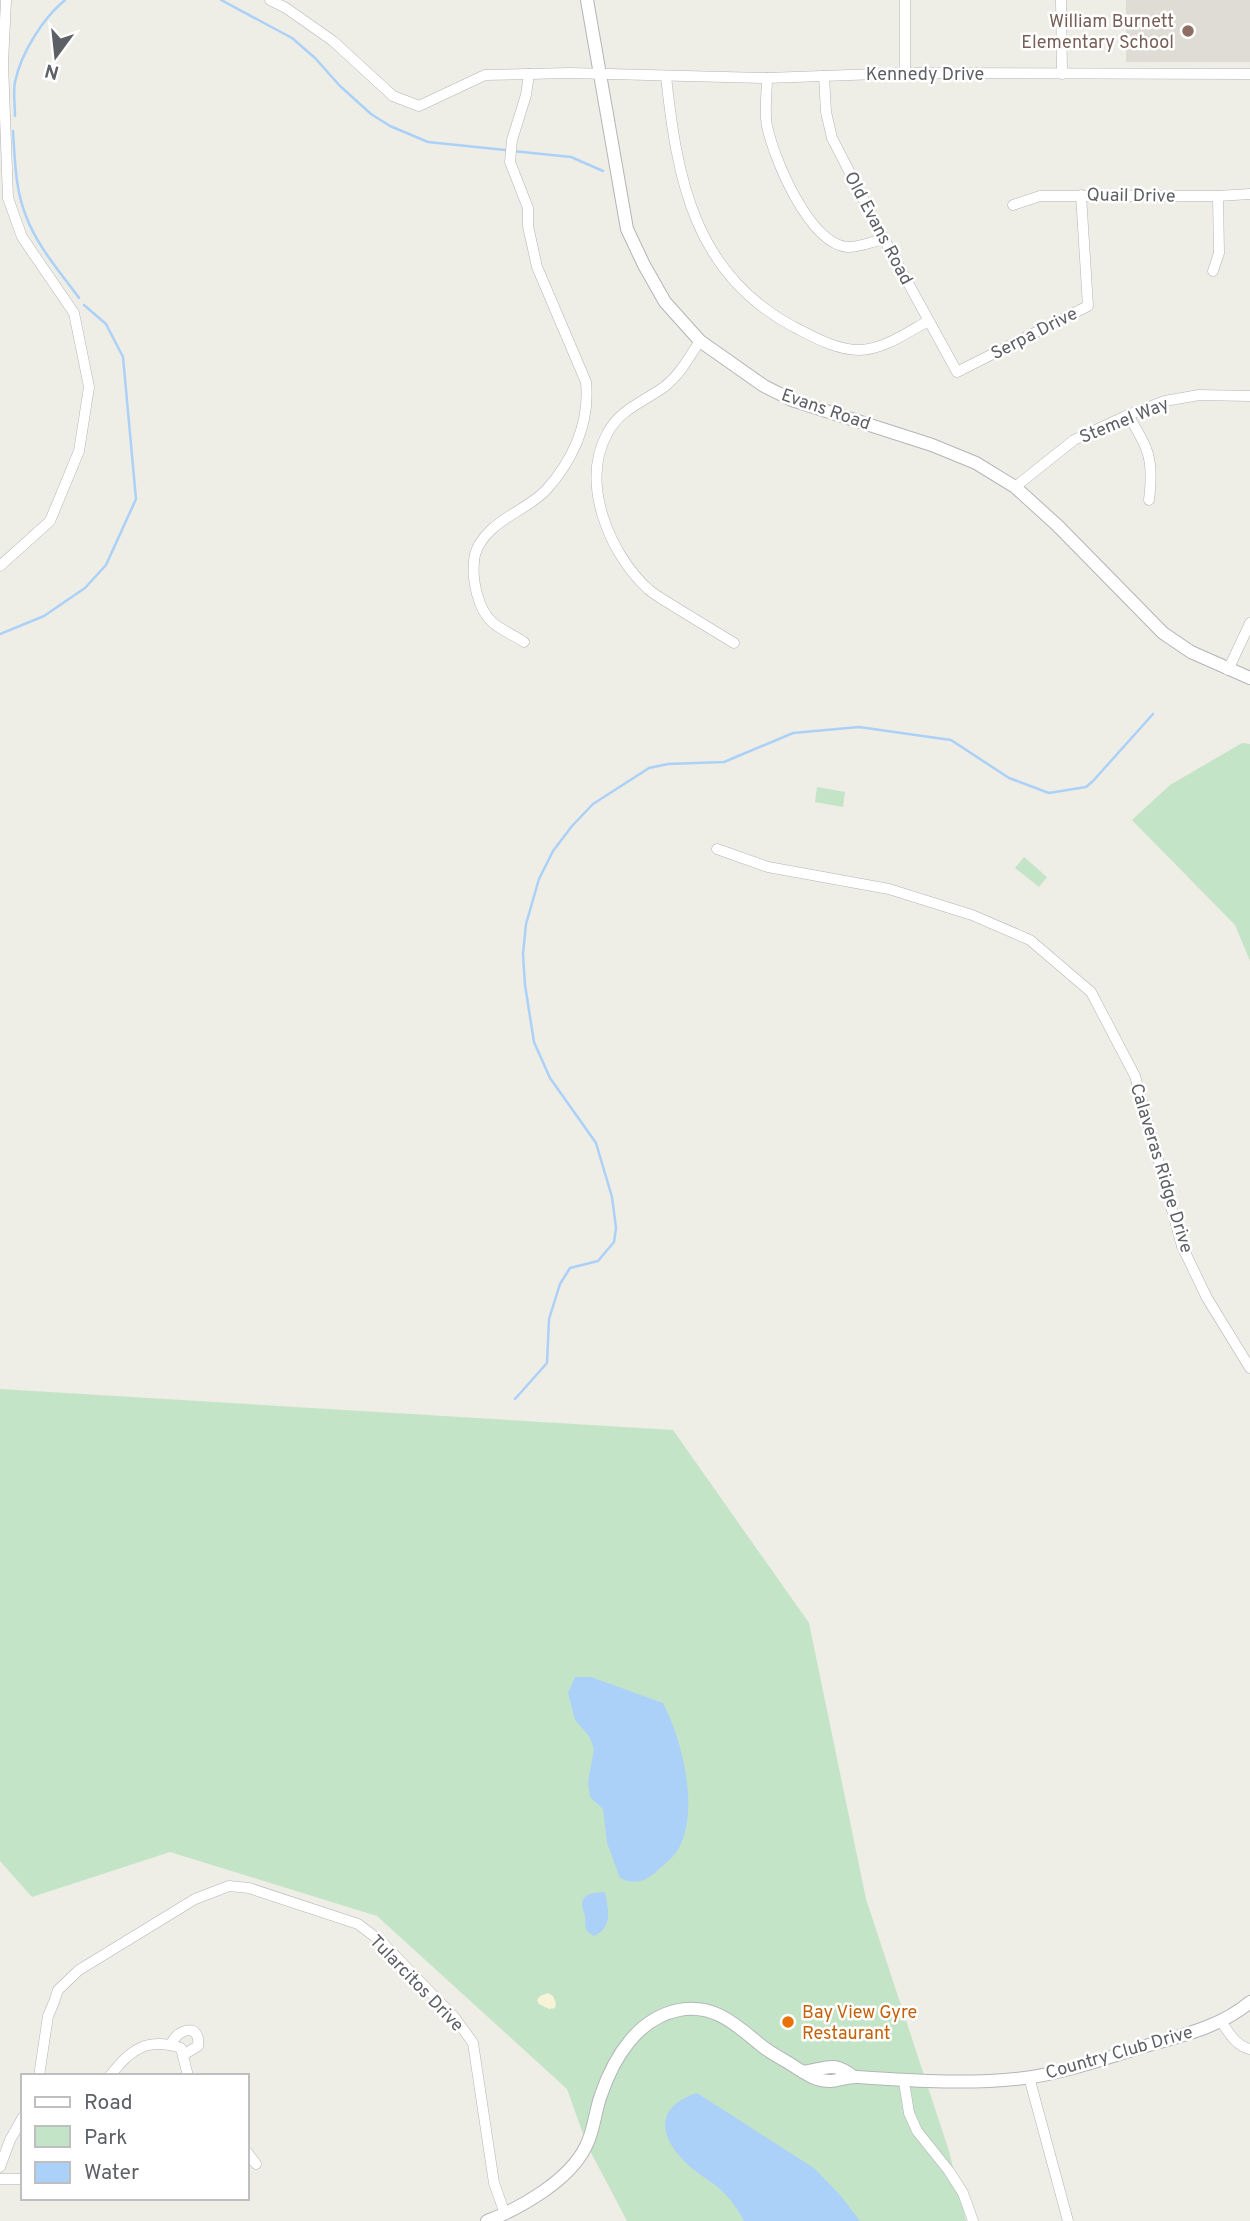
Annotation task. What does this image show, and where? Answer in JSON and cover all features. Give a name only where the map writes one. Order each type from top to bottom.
[{"type":"street","points":[[0,565],[50,522],[79,451],[89,387],[74,313],[22,237],[8,198],[3,63],[6,0]]},
{"type":"street","name":"Kennedy Drive","points":[[270,0],[333,41],[393,96],[419,106],[485,75],[570,73],[767,78],[905,73],[1250,74]]},
{"type":"street","name":"Evans Road","points":[[587,0],[627,229],[643,265],[666,302],[700,341],[764,386],[792,400],[932,444],[976,463],[1015,487],[1058,526],[1163,633],[1183,648],[1250,678]]},
{"type":"street","points":[[905,0],[905,73]]},
{"type":"street","points":[[1061,0],[1062,74]]},
{"type":"street","points":[[524,642],[492,621],[485,612],[478,595],[473,560],[482,540],[493,528],[545,491],[564,467],[585,421],[588,401],[586,382],[537,267],[528,226],[528,208],[510,156],[529,74]]},
{"type":"street","points":[[666,76],[679,169],[693,216],[715,257],[752,299],[767,311],[811,335],[838,347],[860,350],[877,347],[928,321]]},
{"type":"street","name":"Old Evans Road","points":[[824,76],[826,112],[832,138],[957,372]]},
{"type":"street","points":[[767,78],[766,124],[778,165],[801,208],[827,239],[847,247],[884,239]]},
{"type":"street","name":"Quail Drive","points":[[1013,205],[1040,196],[1250,194]]},
{"type":"street","name":"Serpa Drive","points":[[957,372],[1088,306],[1081,195]]},
{"type":"street","points":[[1213,271],[1219,253],[1218,196]]},
{"type":"street","points":[[700,341],[677,376],[625,411],[607,433],[598,457],[597,490],[608,530],[634,574],[650,591],[734,643]]},
{"type":"street","name":"Stemel Way","points":[[1015,487],[1074,440],[1128,415],[1166,401],[1199,395],[1250,396]]},
{"type":"street","points":[[1128,415],[1150,454],[1149,500]]},
{"type":"street","points":[[1228,670],[1250,623]]},
{"type":"street","name":"Calaveras Ridge Drive","points":[[717,849],[768,867],[889,889],[972,915],[1030,940],[1091,992],[1135,1076],[1182,1246],[1207,1297],[1250,1368]]},
{"type":"street","name":"Tularcitos Drive","points":[[39,2074],[48,2016],[58,1990],[79,1970],[195,1899],[229,1886],[249,1888],[358,1924],[383,1942],[455,2018],[473,2043],[494,2183],[505,2214]]},
{"type":"street","name":"Country Club Drive","points":[[487,2221],[505,2214],[543,2191],[572,2166],[587,2145],[601,2093],[617,2061],[636,2032],[654,2018],[689,2009],[713,2011],[803,2072],[841,2067],[854,2077],[904,2082],[1029,2077],[1062,2070],[1221,2021],[1250,2002]]},
{"type":"street","points":[[1221,2021],[1236,2042],[1250,2049]]},
{"type":"street","points":[[171,2044],[174,2036],[182,2031],[190,2029],[195,2032],[199,2038],[198,2046],[183,2055]]},
{"type":"street","points":[[111,2074],[123,2058],[136,2049],[162,2042],[181,2048],[188,2074]]},
{"type":"street","points":[[1029,2077],[1068,2221]]},
{"type":"street","points":[[904,2082],[909,2113],[917,2131],[963,2193],[973,2221]]},
{"type":"street","points":[[0,2167],[21,2121]]},
{"type":"street","points":[[248,2153],[256,2164]]},
{"type":"street","points":[[0,2179],[21,2179]]},
{"type":"shaded area","name":"William Burnett Elementary School","points":[[1126,0],[1250,0],[1250,62],[1126,62]]},
{"type":"green space","points":[[1242,743],[1250,744],[1250,961],[1235,925],[1132,820],[1170,785]]},
{"type":"green space","points":[[817,787],[845,792],[843,807],[815,802]]},
{"type":"green space","points":[[1024,857],[1047,877],[1039,887],[1015,868]]},
{"type":"green space","points":[[0,1389],[673,1430],[809,1623],[866,1899],[949,2151],[966,2221],[627,2221],[587,2145],[567,2089],[377,1916],[170,1852],[32,1897],[0,1861]]},
{"type":"sand","points":[[548,1993],[553,1996],[555,2008],[549,2009],[537,2000]]},
{"type":"water","points":[[575,1677],[591,1677],[663,1703],[676,1735],[686,1773],[686,1830],[676,1853],[645,1880],[635,1882],[620,1878],[607,1843],[603,1809],[590,1797],[588,1782],[594,1749],[589,1736],[575,1720],[568,1693]]},
{"type":"water","points":[[605,1892],[607,1923],[605,1928],[594,1936],[586,1928],[583,1901],[590,1894]]},
{"type":"water","points":[[697,2093],[814,2168],[860,2221],[744,2221],[725,2194],[676,2152],[666,2132],[665,2122],[674,2105]]},
{"type":"waterway","points":[[15,116],[14,86],[22,59],[41,26],[65,0]]},
{"type":"waterway","points":[[221,0],[292,38],[371,114],[390,126],[428,142],[571,157],[603,171]]},
{"type":"waterway","points":[[13,131],[22,206],[43,248],[79,298]]},
{"type":"waterway","points":[[0,634],[44,616],[85,588],[106,565],[136,499],[123,357],[106,324],[84,305]]},
{"type":"waterway","points":[[515,1399],[547,1363],[549,1319],[560,1284],[570,1268],[598,1261],[614,1242],[616,1228],[612,1197],[596,1143],[550,1078],[534,1042],[525,985],[523,954],[526,924],[539,879],[553,851],[572,826],[593,804],[649,768],[668,764],[724,762],[793,733],[859,727],[951,740],[1009,778],[1049,793],[1086,787],[1153,714]]},
{"type":"place","name":"William Burnett Elementary School","points":[[1188,31]]},
{"type":"place","name":"Bay View Gyre Restaurant","points":[[788,2022]]}]
